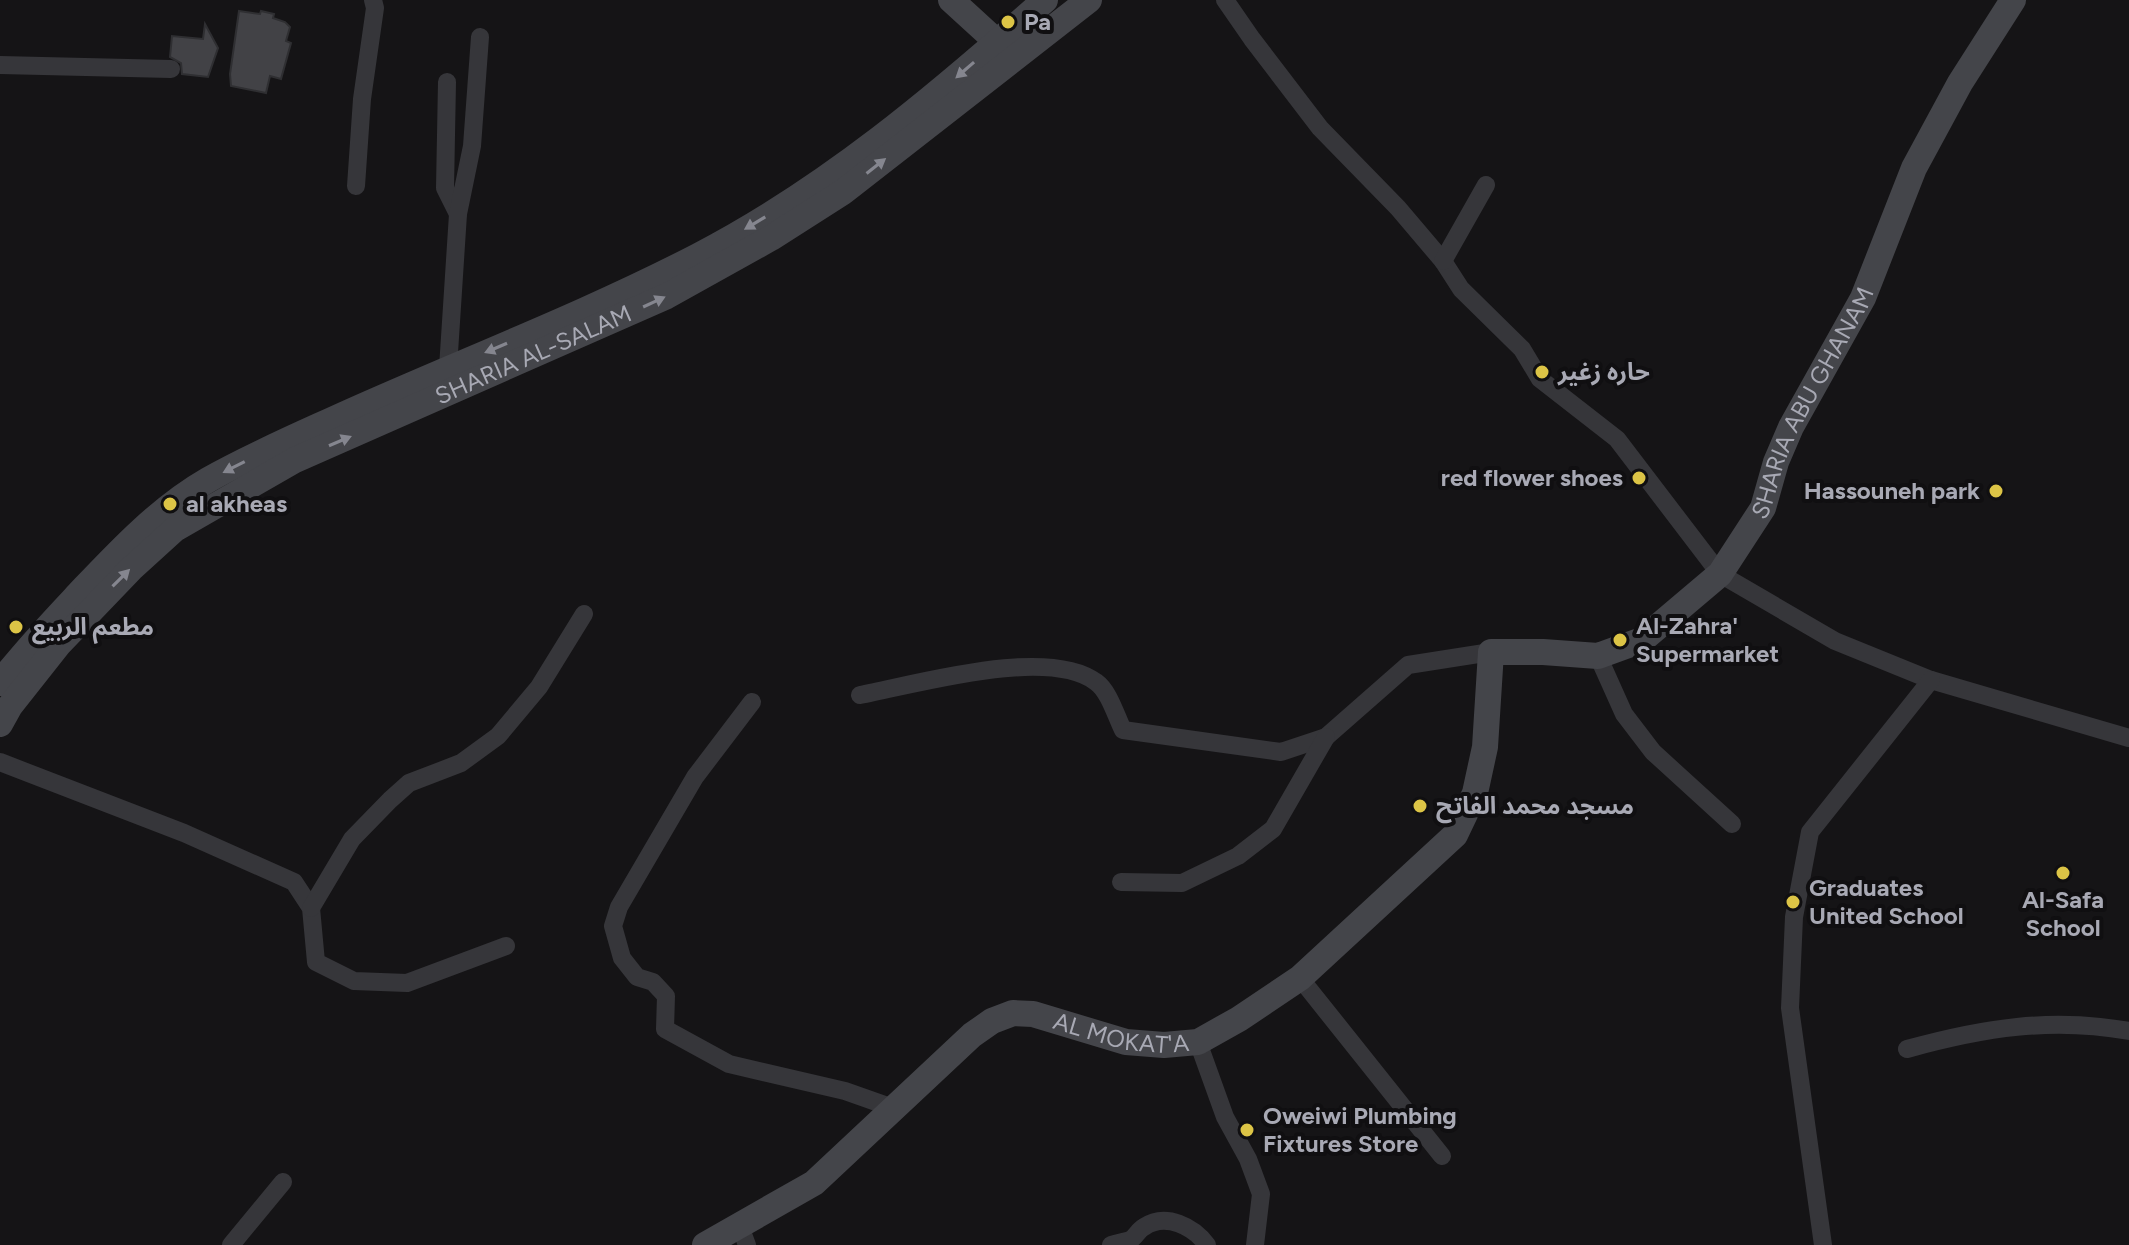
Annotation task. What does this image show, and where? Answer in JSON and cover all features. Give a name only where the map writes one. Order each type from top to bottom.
[{"type":"main road","points":[[951,0],[1004,51]]},
{"type":"main road","name":"SHARIA AL-SALAM","points":[[10,669],[103,597],[175,529],[295,460],[667,296],[771,238],[843,192],[1004,51],[1045,0]]},
{"type":"main road","name":"SHARIA AL-SALAM","points":[[0,724],[10,669],[113,558],[162,513],[206,481],[277,445],[644,283],[754,224],[830,175],[937,94],[1089,0]]},
{"type":"main road","name":"SHARIA ABU GHANAM","points":[[1491,652],[1598,656],[1642,640],[1720,574],[1763,508],[1776,462],[1791,427],[1863,298],[1914,168],[1960,83],[2013,0]]},
{"type":"main road","name":"AL MOKAT'A","points":[[705,1245],[744,1236],[814,1183],[972,1035],[992,1021],[1013,1013],[1033,1014],[1126,1042],[1164,1045],[1198,1042],[1300,978],[1455,835],[1475,793],[1485,747],[1491,652]]},
{"type":"street","points":[[356,186],[362,99],[375,8],[373,0]]},
{"type":"street","points":[[1225,0],[1320,128],[1398,208],[1443,261],[1461,289],[1522,349],[1540,379],[1617,439],[1720,574],[1835,641],[1931,680],[2129,738]]},
{"type":"street","points":[[448,368],[458,214],[472,146],[480,37]]},
{"type":"street","points":[[0,65],[171,69]]},
{"type":"street","points":[[447,82],[445,188],[458,214]]},
{"type":"street","points":[[1443,261],[1486,185]]},
{"type":"street","points":[[311,908],[352,839],[390,800],[409,783],[461,763],[498,736],[539,687],[584,614]]},
{"type":"street","points":[[1121,882],[1182,883],[1238,856],[1273,829],[1326,737],[1408,665],[1491,652]]},
{"type":"street","points":[[1598,656],[1624,714],[1653,752],[1732,824]]},
{"type":"street","points":[[860,695],[1015,666],[1078,670],[1100,684],[1123,730],[1281,752],[1326,737]]},
{"type":"street","points":[[1823,1245],[1790,1008],[1794,917],[1810,832],[1931,680]]},
{"type":"street","points":[[752,702],[695,777],[619,907],[613,926],[622,958],[637,977],[653,982],[666,996],[665,1029],[729,1064],[845,1091],[896,1109]]},
{"type":"street","points":[[0,762],[184,833],[294,882],[311,908],[316,962],[354,981],[407,983],[506,946]]},
{"type":"street","points":[[1300,978],[1442,1156]]},
{"type":"street","points":[[1907,1049],[1965,1033],[2014,1025],[2089,1024],[2129,1031]]},
{"type":"street","points":[[1198,1042],[1225,1117],[1248,1159],[1261,1194],[1255,1245]]},
{"type":"street","points":[[231,1245],[283,1182]]},
{"type":"street","points":[[1111,1245],[1129,1240],[1144,1227],[1162,1221],[1182,1224],[1207,1245]]},
{"type":"building","points":[[239,11],[274,14],[273,18],[290,27],[286,41],[291,43],[281,79],[270,76],[266,93],[231,86]]},
{"type":"building","points":[[205,24],[218,48],[208,77],[182,74],[181,63],[170,57],[172,36],[203,39]]},
{"type":"place","name":"Pa","points":[[1008,22]]},
{"type":"place","name":"حاره زغير","points":[[1542,372]]},
{"type":"place","name":"red flower shoes","points":[[1639,478]]},
{"type":"place","name":"Hassouneh park","points":[[1996,491]]},
{"type":"place","name":"al akheas","points":[[170,504]]},
{"type":"place","name":"مطعم الربيع","points":[[16,627]]},
{"type":"place","name":"Al-Zahra' Supermarket","points":[[1620,640]]},
{"type":"place","name":"مسجد محمد الفاتح","points":[[1420,806]]},
{"type":"place","name":"Al-Safa School","points":[[2063,873]]},
{"type":"place","name":"Graduates United School","points":[[1793,902]]},
{"type":"place","name":"Oweiwi Plumbing Fixtures Store","points":[[1247,1130]]}]
